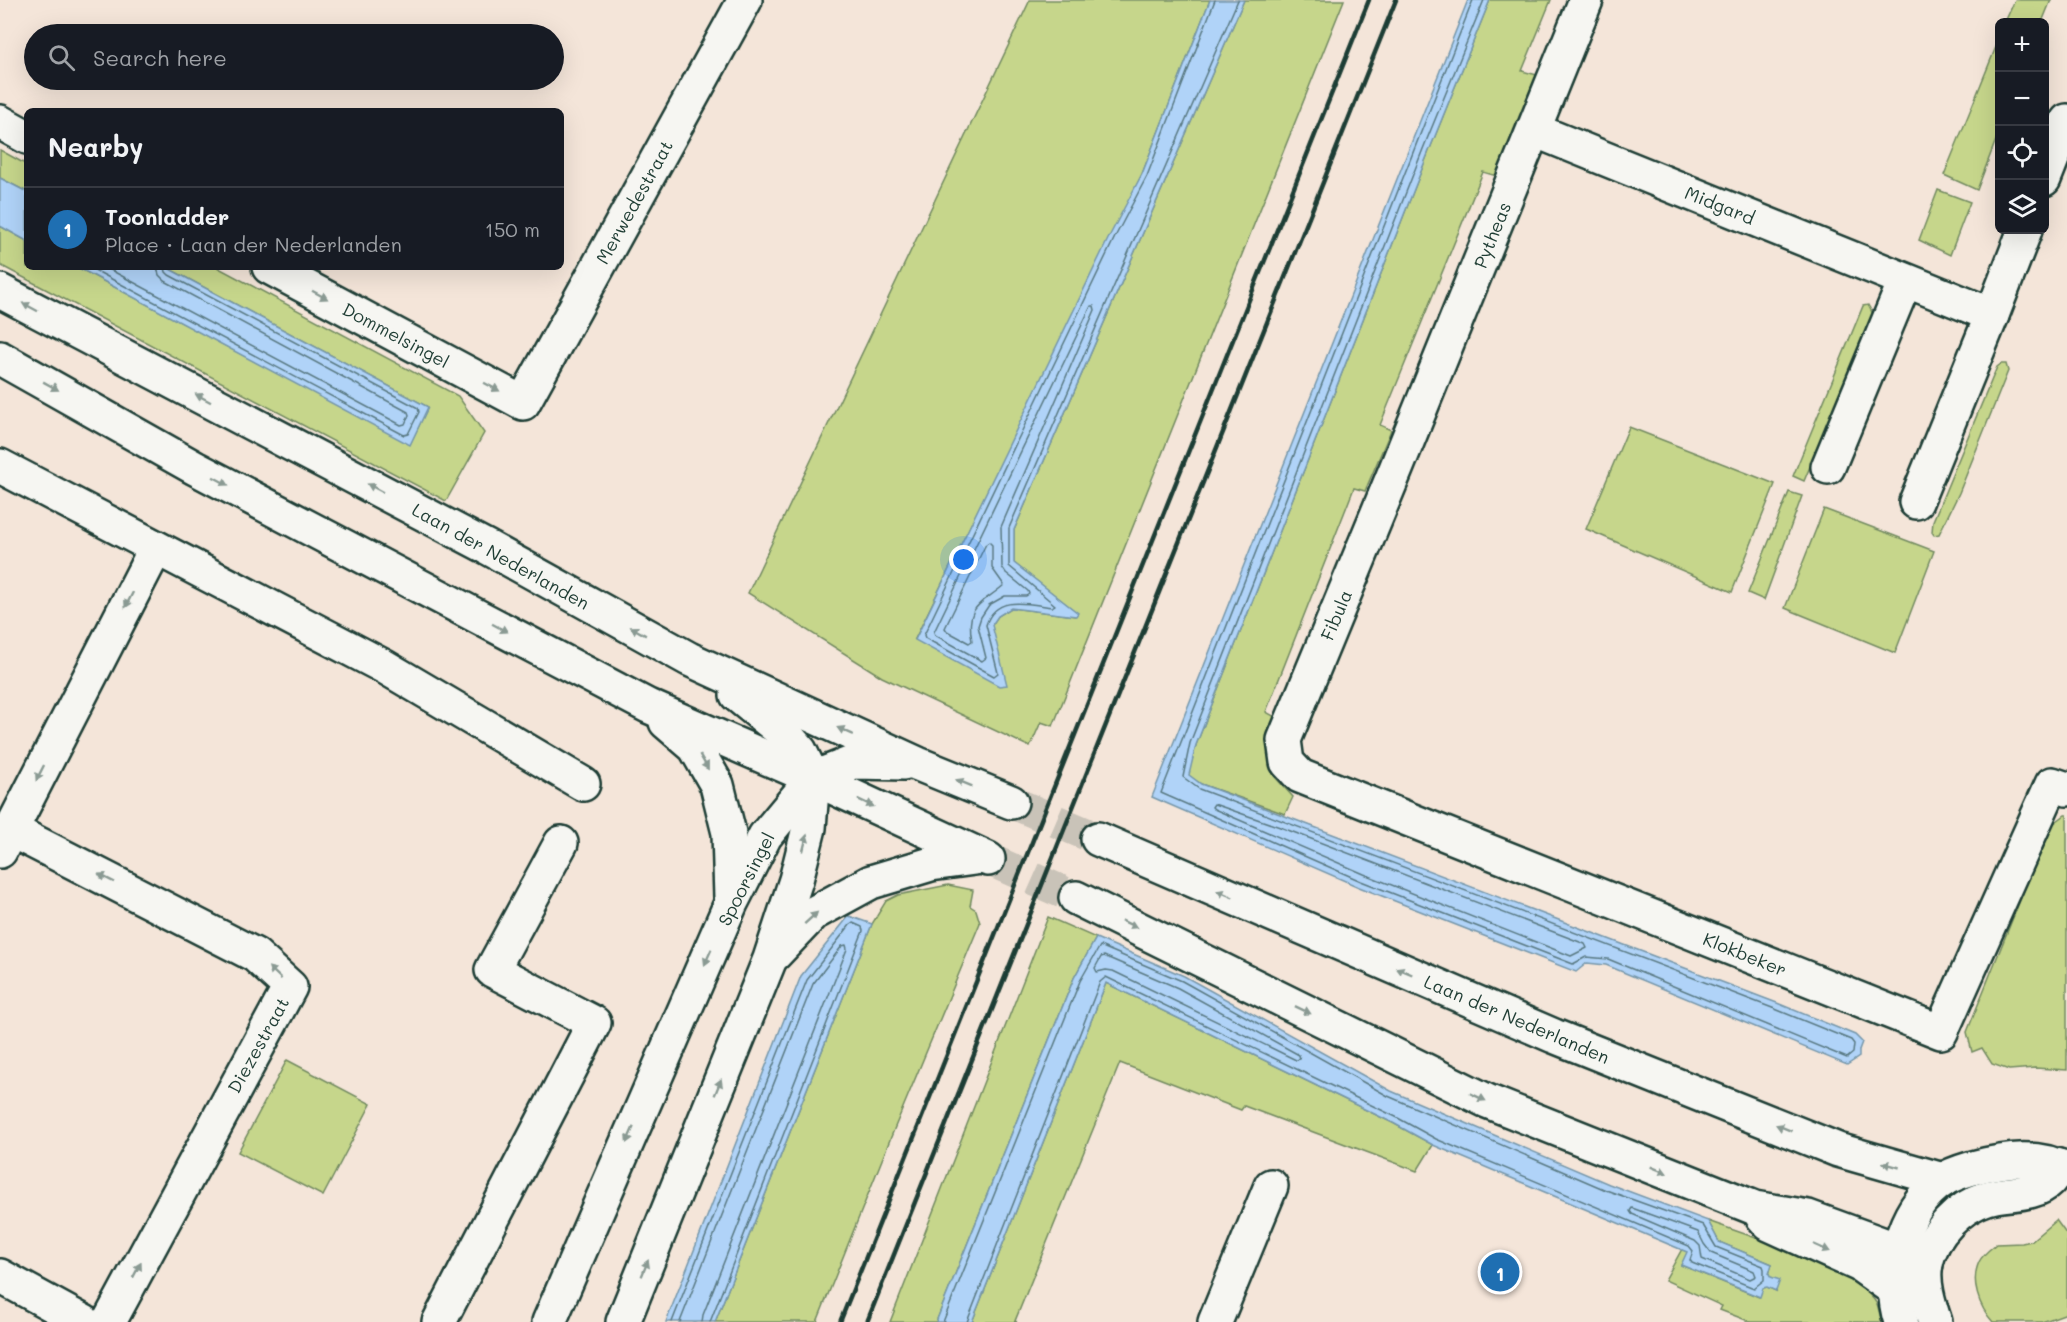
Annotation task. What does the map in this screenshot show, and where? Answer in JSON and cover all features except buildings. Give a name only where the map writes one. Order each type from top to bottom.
[{"type":"main road","name":"Merwedestraat","points":[[523,403],[745,0]]},
{"type":"main road","name":"Pytheas","points":[[1396,469],[1586,0]]},
{"type":"main road","points":[[2049,166],[2067,121]]},
{"type":"main road","points":[[0,122],[24,135]]},
{"type":"main road","name":"Midgard","points":[[1534,130],[1992,315]]},
{"type":"main road","points":[[1916,502],[2023,234]]},
{"type":"main road","name":"Dommelsingel","points":[[275,270],[523,403]]},
{"type":"main road","points":[[1828,467],[1905,281]]},
{"type":"main road","name":"Laan der Nederlanden","points":[[0,291],[487,547],[689,659],[918,764],[1011,802]]},
{"type":"main road","points":[[0,358],[195,468],[648,706],[813,778],[985,858],[931,864],[871,882],[814,913],[770,959]]},
{"type":"main road","points":[[0,466],[385,667],[583,784]]},
{"type":"main road","name":"Fibula","points":[[1287,762],[1284,740],[1396,469]]},
{"type":"main road","name":"Diezestraat","points":[[109,1322],[290,987],[255,955],[6,840],[156,548]]},
{"type":"main road","points":[[689,659],[785,734],[800,752],[813,778]]},
{"type":"main road","points":[[648,706],[695,747],[717,785],[729,833],[731,903]]},
{"type":"main road","points":[[813,778],[854,762],[918,764]]},
{"type":"main road","name":"Klokbeker","points":[[1287,762],[1299,776],[1941,1032],[2052,784],[2067,789]]},
{"type":"main road","name":"Spoorsingel","points":[[549,1322],[731,903],[765,836],[813,778]]},
{"type":"main road","name":"Spoorsingel","points":[[623,1322],[770,959],[796,880],[809,828],[813,778]]},
{"type":"main road","name":"Laan der Nederlanden","points":[[1098,839],[1587,1049],[1838,1150],[1943,1180]]},
{"type":"main road","points":[[439,1322],[594,1023],[492,970],[561,843]]},
{"type":"main road","points":[[1076,898],[1486,1101],[1755,1208],[1808,1216],[1912,1257]]},
{"type":"main road","points":[[1935,1322],[1912,1257],[1910,1216],[1926,1195],[1943,1180],[1986,1164],[2021,1158],[2064,1163]]},
{"type":"main road","points":[[1901,1322],[1895,1303],[1895,1290],[1912,1257],[1964,1208],[1987,1198],[2034,1190],[2047,1183],[2064,1163]]},
{"type":"main road","points":[[1215,1322],[1271,1186]]},
{"type":"main road","points":[[1755,1208],[1769,1224],[1860,1265],[1895,1290]]},
{"type":"main road","points":[[0,1276],[84,1322]]},
{"type":"green space","points":[[1030,0],[1210,0],[1142,174],[915,639],[992,625],[998,616],[1011,608],[1075,616],[1077,613],[1014,563],[1014,530],[1244,0],[1344,0],[1053,726],[1041,722],[1030,747],[882,677],[748,593]]},
{"type":"green space","points":[[1490,0],[1551,0],[1522,71],[1537,75],[1497,176],[1483,172],[1380,425],[1391,430],[1365,491],[1354,488],[1266,712],[1279,719],[1266,741],[1274,776],[1293,797],[1285,814],[1201,784],[1188,775],[1196,745]]},
{"type":"green space","points":[[2015,0],[2051,0],[2044,18],[2007,18]]},
{"type":"green space","points":[[1995,49],[1995,143],[1977,190],[1944,175]]},
{"type":"green space","points":[[0,150],[24,163],[24,190],[0,178]]},
{"type":"green space","points":[[1938,190],[1970,202],[1950,255],[1919,240]]},
{"type":"green space","points":[[0,226],[24,239],[24,270],[83,270],[410,444],[428,407],[172,270],[223,270],[458,396],[484,433],[446,501],[0,265]]},
{"type":"green space","points":[[1868,305],[1873,314],[1804,481],[1793,476],[1863,306]]},
{"type":"green space","points":[[2006,364],[2008,371],[1959,493],[1939,534],[1934,535],[1933,521],[1997,367]]},
{"type":"green space","points":[[1629,427],[1775,484],[1732,592],[1586,529]]},
{"type":"green space","points":[[1789,492],[1802,496],[1764,600],[1748,593]]},
{"type":"green space","points":[[1824,509],[1934,551],[1895,653],[1785,608]]},
{"type":"green space","points":[[2067,815],[2067,1070],[2035,1068],[2009,1070],[1992,1064],[1982,1048],[1972,1052],[1967,1032],[2037,858],[2053,824]]},
{"type":"green space","points":[[948,885],[973,890],[970,906],[976,910],[980,923],[817,1322],[715,1322],[872,924],[886,901],[898,895]]},
{"type":"green space","points":[[1048,917],[1096,938],[1074,978],[936,1322],[890,1322]]},
{"type":"green space","points":[[1106,983],[1393,1123],[1433,1145],[1417,1171],[1244,1106],[1241,1110],[1120,1063],[1015,1321],[1017,1322],[972,1322]]},
{"type":"green space","points":[[287,1060],[371,1104],[323,1196],[238,1152]]},
{"type":"green space","points":[[2056,1220],[2067,1235],[2067,1313],[2042,1322],[1993,1322],[1977,1294],[1975,1278],[1980,1259],[1996,1244],[2031,1241]]},
{"type":"green space","points":[[1708,1221],[1774,1244],[1847,1278],[1865,1291],[1877,1304],[1882,1322],[1751,1322],[1720,1310],[1722,1306],[1665,1280],[1682,1249],[1688,1252],[1681,1265],[1759,1297],[1763,1288],[1767,1287],[1776,1291],[1769,1274],[1772,1264],[1719,1242]]},
{"type":"water","points":[[1210,0],[1244,0],[1014,530],[1014,563],[1078,613],[1076,616],[1011,608],[998,616],[992,625],[1007,685],[999,686],[915,640],[1110,235],[1142,174]]},
{"type":"water","points":[[1468,0],[1490,0],[1196,745],[1189,775],[1201,784],[1777,1003],[1855,1035],[1862,1042],[1859,1057],[1847,1065],[1606,965],[1587,963],[1576,972],[1359,887],[1152,797]]},
{"type":"water","points":[[0,178],[24,190],[24,239],[0,226]]},
{"type":"water","points":[[83,270],[172,270],[428,407],[410,445]]},
{"type":"water","points":[[849,916],[872,924],[715,1322],[666,1322],[801,976]]},
{"type":"water","points":[[1096,938],[1184,976],[1391,1091],[1609,1184],[1708,1221],[1719,1242],[1772,1264],[1769,1274],[1780,1280],[1776,1291],[1767,1287],[1763,1288],[1760,1297],[1681,1265],[1687,1252],[1433,1145],[1393,1123],[1106,983],[972,1322],[936,1322],[1074,978]]},
{"type":"tunnel","points":[[1011,802],[1098,839]]},
{"type":"tunnel","points":[[988,859],[1076,898]]},
{"type":"railway","points":[[840,1322],[1369,0]]},
{"type":"railway","points":[[867,1322],[1396,0]]},
{"type":"place","name":"Toonladder","points":[[1500,1272]]}]
